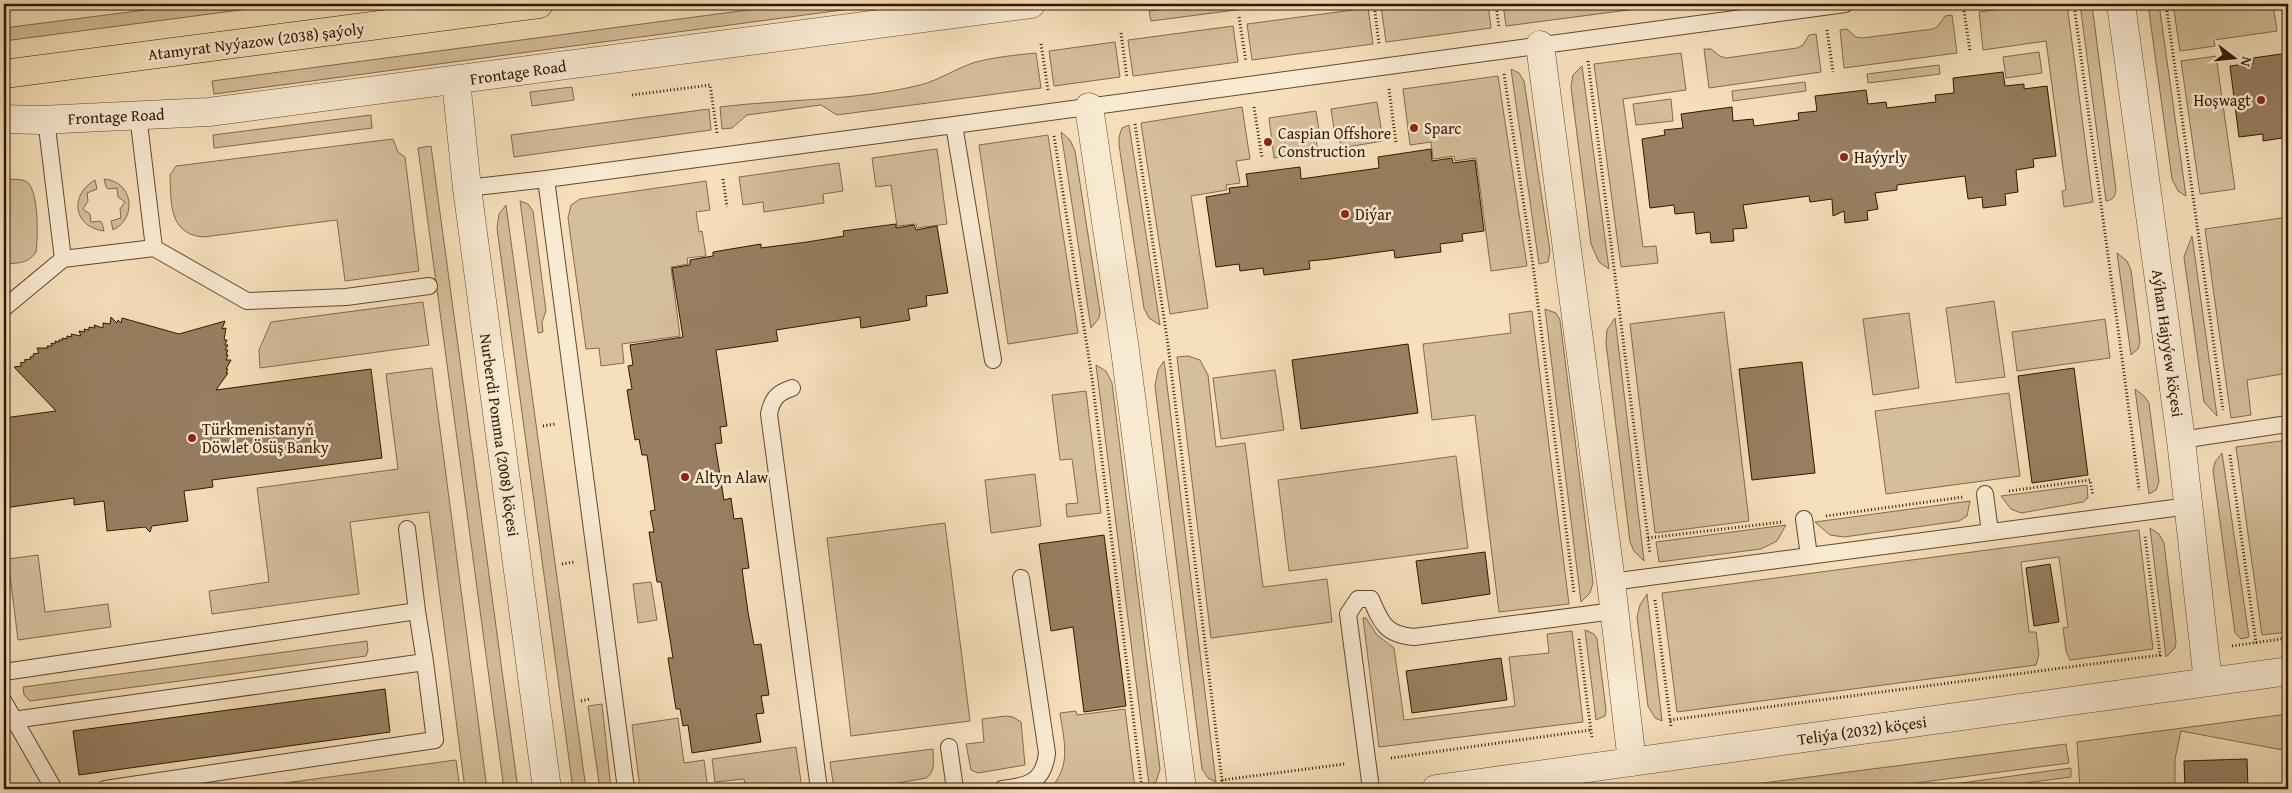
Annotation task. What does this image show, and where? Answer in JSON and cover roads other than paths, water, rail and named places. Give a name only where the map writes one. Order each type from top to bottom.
[{"type":"main road","name":"Atamyrat Nyýazow (2038) şaýoly","points":[[4,74],[539,4]]},
{"type":"street","name":"Frontage Road","points":[[4,119],[46,120],[208,112],[456,81],[1031,4]]},
{"type":"street","name":"Aýhan Hajyýew köçesi","points":[[2122,4],[2181,440],[2208,682]]},
{"type":"street","points":[[1540,44],[1611,582],[1632,762]]},
{"type":"street","name":"Nurberdi Pomma (2008) köçesi","points":[[456,81],[467,188],[547,789]]},
{"type":"street","points":[[1089,107],[1126,360],[1182,789]]},
{"type":"street","name":"Teliýa (2032) köçesi","points":[[1436,789],[1544,782],[1632,762],[2288,671]]},
{"type":"lane","points":[[467,188],[1089,107],[1540,44],[1845,4]]},
{"type":"lane","points":[[138,115],[154,248]]},
{"type":"lane","points":[[46,120],[63,259]]},
{"type":"lane","points":[[954,125],[993,360]]},
{"type":"lane","points":[[546,179],[626,789]]},
{"type":"lane","points":[[4,308],[63,259],[154,248],[248,301],[346,297],[429,286]]},
{"type":"lane","points":[[792,388],[781,392],[772,402],[769,414],[818,789]]},
{"type":"lane","points":[[2181,440],[2288,424]]},
{"type":"lane","points":[[1985,494],[1990,532]]},
{"type":"lane","points":[[1611,582],[2189,506]]},
{"type":"lane","points":[[1804,519],[1809,556]]},
{"type":"lane","points":[[105,789],[435,740],[407,529]]},
{"type":"lane","points":[[1002,789],[1020,787],[1041,775],[1045,767],[1047,753],[1021,578]]},
{"type":"lane","points":[[1370,789],[1348,614],[1358,599],[1371,599],[1386,629],[1400,636],[1414,637],[1614,611]]},
{"type":"lane","points":[[4,672],[418,611]]},
{"type":"lane","points":[[9,723],[425,662]]},
{"type":"lane","points":[[4,702],[9,723],[54,789]]},
{"type":"lane","points":[[949,747],[955,789]]},
{"type":"place","name":"Hoşwagt","points":[[2261,100]]},
{"type":"place","name":"Sparc","points":[[1414,128]]},
{"type":"place","name":"Caspian Offshore Construction","points":[[1268,142]]},
{"type":"place","name":"Haýyrly","points":[[1844,157]]},
{"type":"place","name":"Diýar","points":[[1345,214]]},
{"type":"place","name":"Türkmenistanyň Döwlet Ösüş Banky","points":[[192,438]]},
{"type":"place","name":"Altyn Alaw","points":[[685,477]]}]
